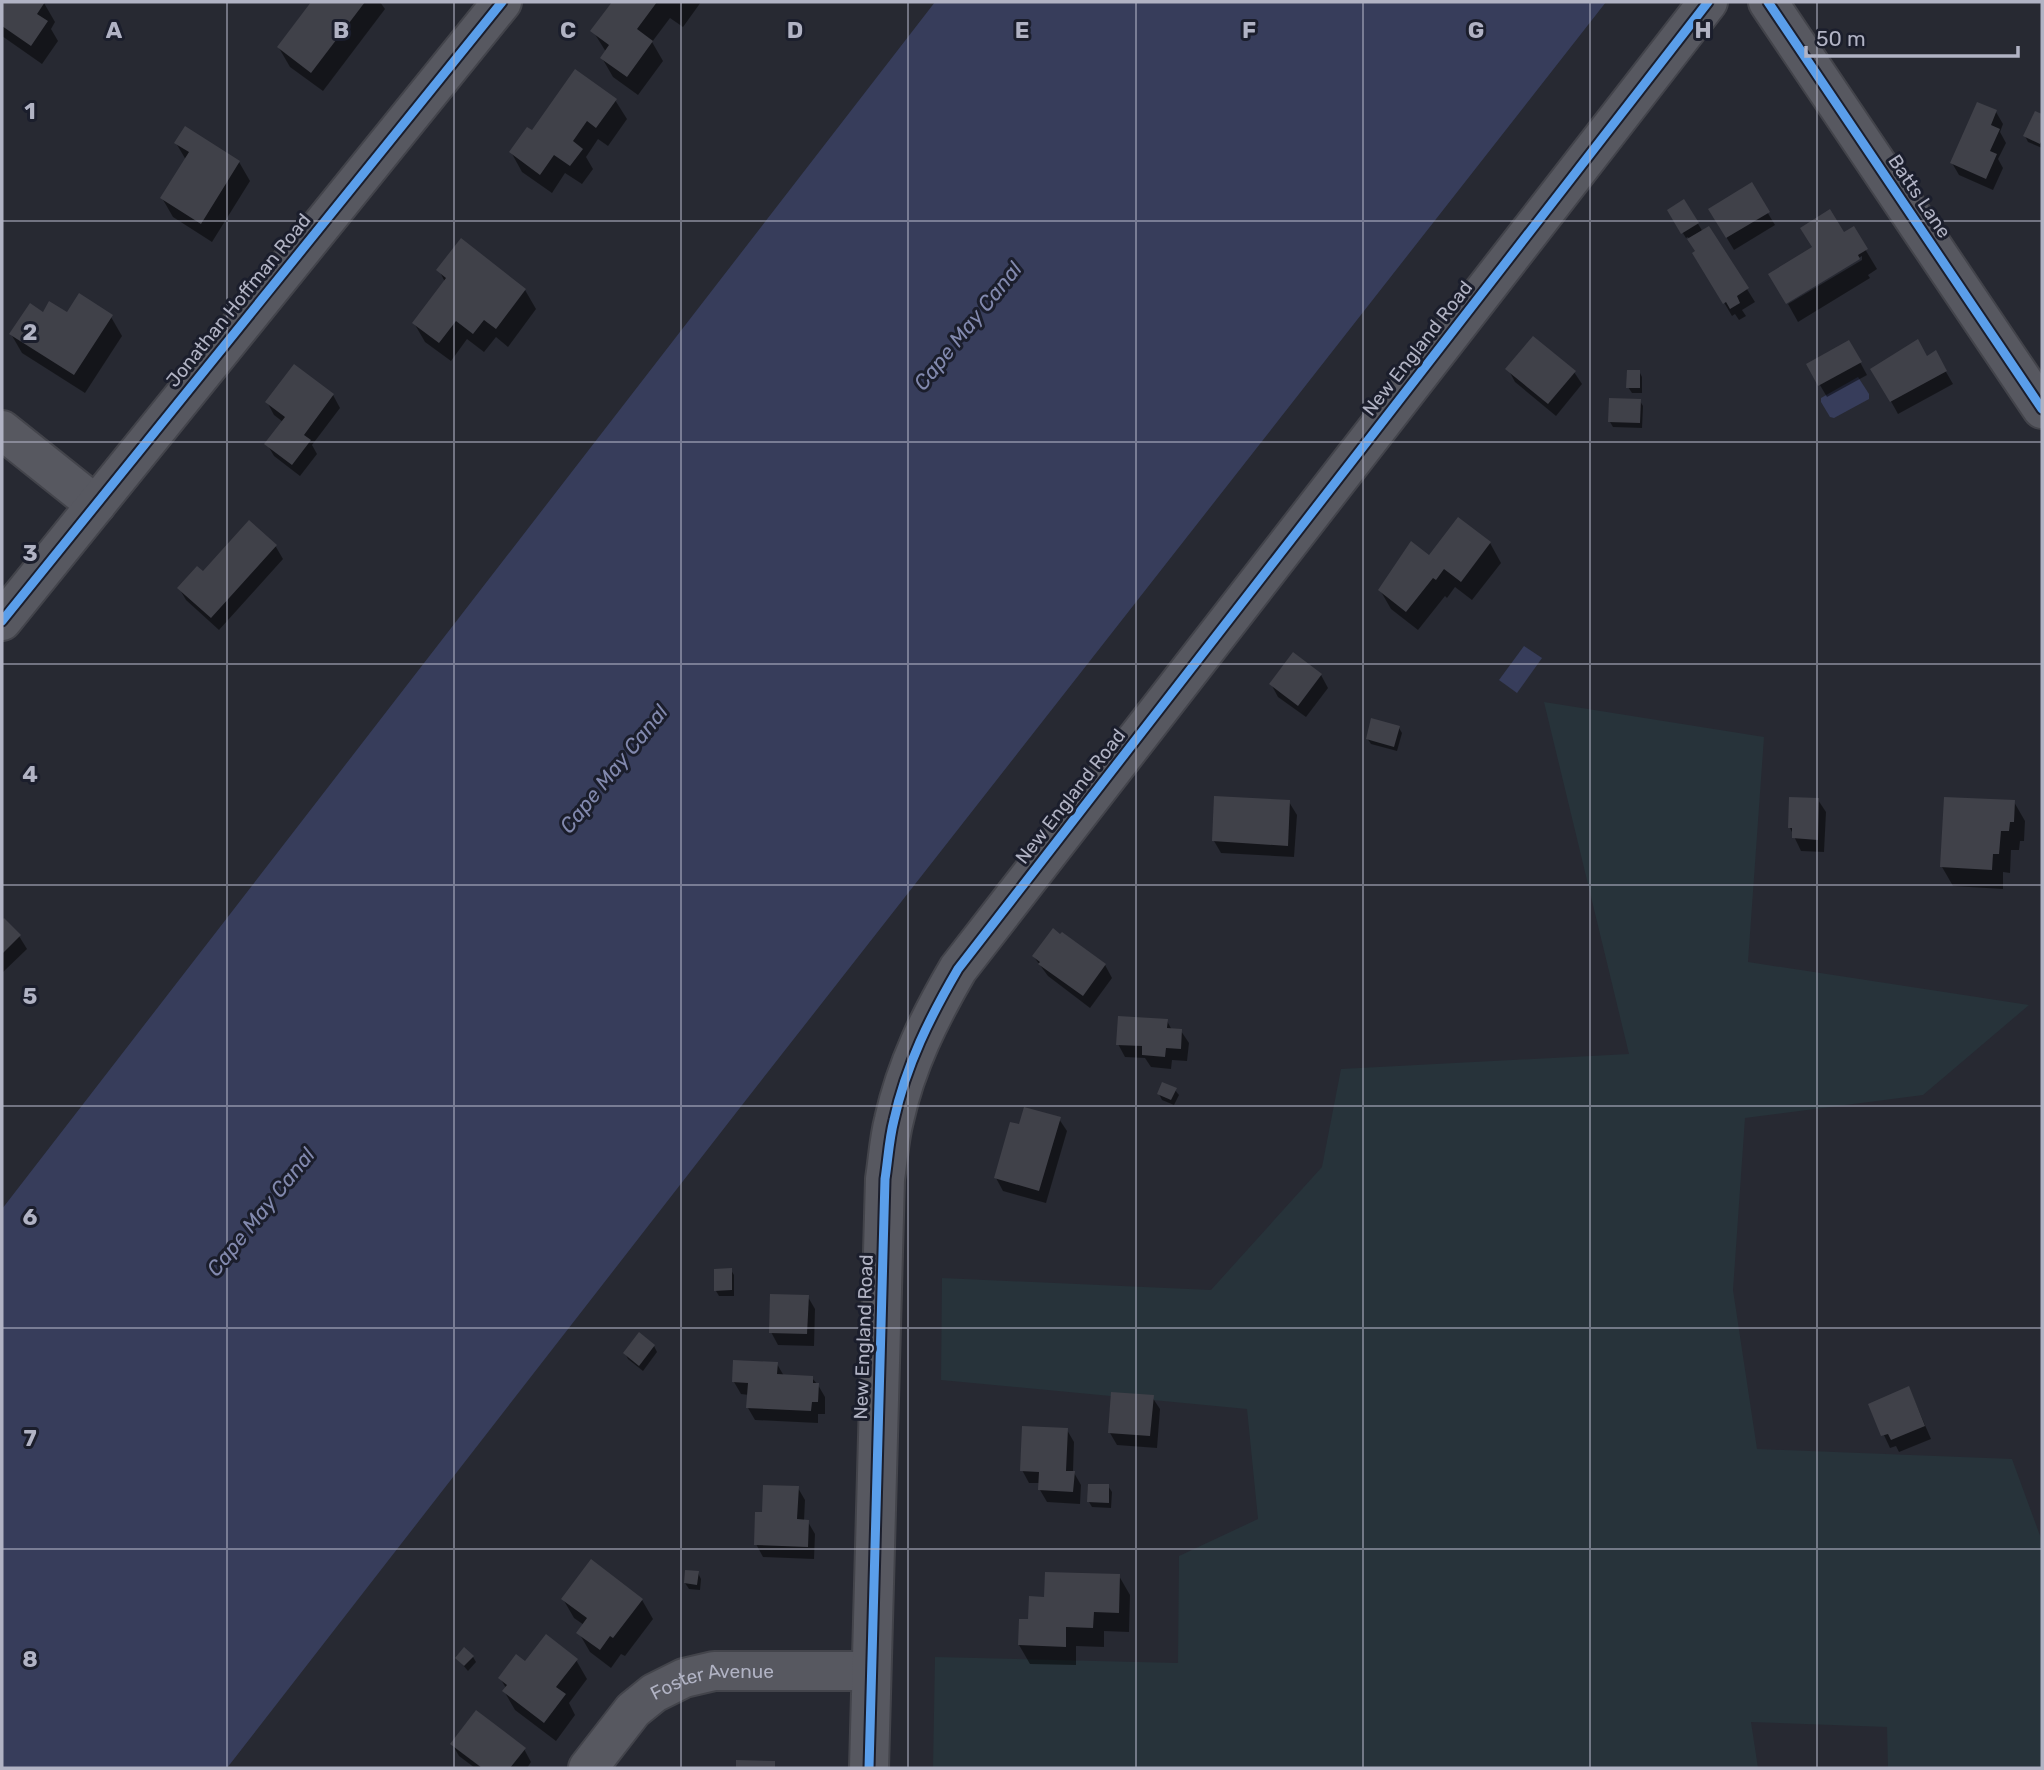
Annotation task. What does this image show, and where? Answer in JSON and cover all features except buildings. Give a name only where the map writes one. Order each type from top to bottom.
[{"type":"street","name":"Jonathan Hoffman Road","points":[[2,621],[502,2]]},
{"type":"street","name":"New England Road","points":[[869,1768],[885,1179],[894,1120],[910,1062],[932,1014],[966,958],[1708,2]]},
{"type":"street","name":"Batts Lane","points":[[1768,2],[2042,409]]},
{"type":"street","points":[[2,430],[96,505]]},
{"type":"street","name":"Foster Avenue","points":[[588,1768],[633,1710],[654,1693],[684,1678],[714,1671],[870,1671]]},
{"type":"shaded area","points":[[1544,702],[1764,737],[1748,962],[2029,1005],[1923,1095],[1745,1118],[1733,1290],[1757,1449],[2012,1459],[2042,1541],[2042,1768],[1888,1768],[1887,1727],[1751,1722],[1758,1768],[933,1768],[935,1657],[1178,1663],[1179,1556],[1258,1519],[1247,1409],[941,1380],[942,1278],[1211,1290],[1322,1167],[1341,1069],[1629,1054]]},
{"type":"water","name":"Cape May Canal","points":[[935,2],[1606,2],[227,1768],[2,1768],[2,1209]]},
{"type":"water","points":[[1858,377],[1869,394],[1869,399],[1834,418],[1830,417],[1821,398]]},
{"type":"water","points":[[1524,646],[1542,658],[1517,693],[1499,680]]},
{"type":"cycle path","points":[[2,621],[502,2]]},
{"type":"cycle path","points":[[869,1768],[885,1179],[899,1100],[929,1023],[958,969],[1708,2]]},
{"type":"cycle path","points":[[1768,2],[2042,409]]}]
